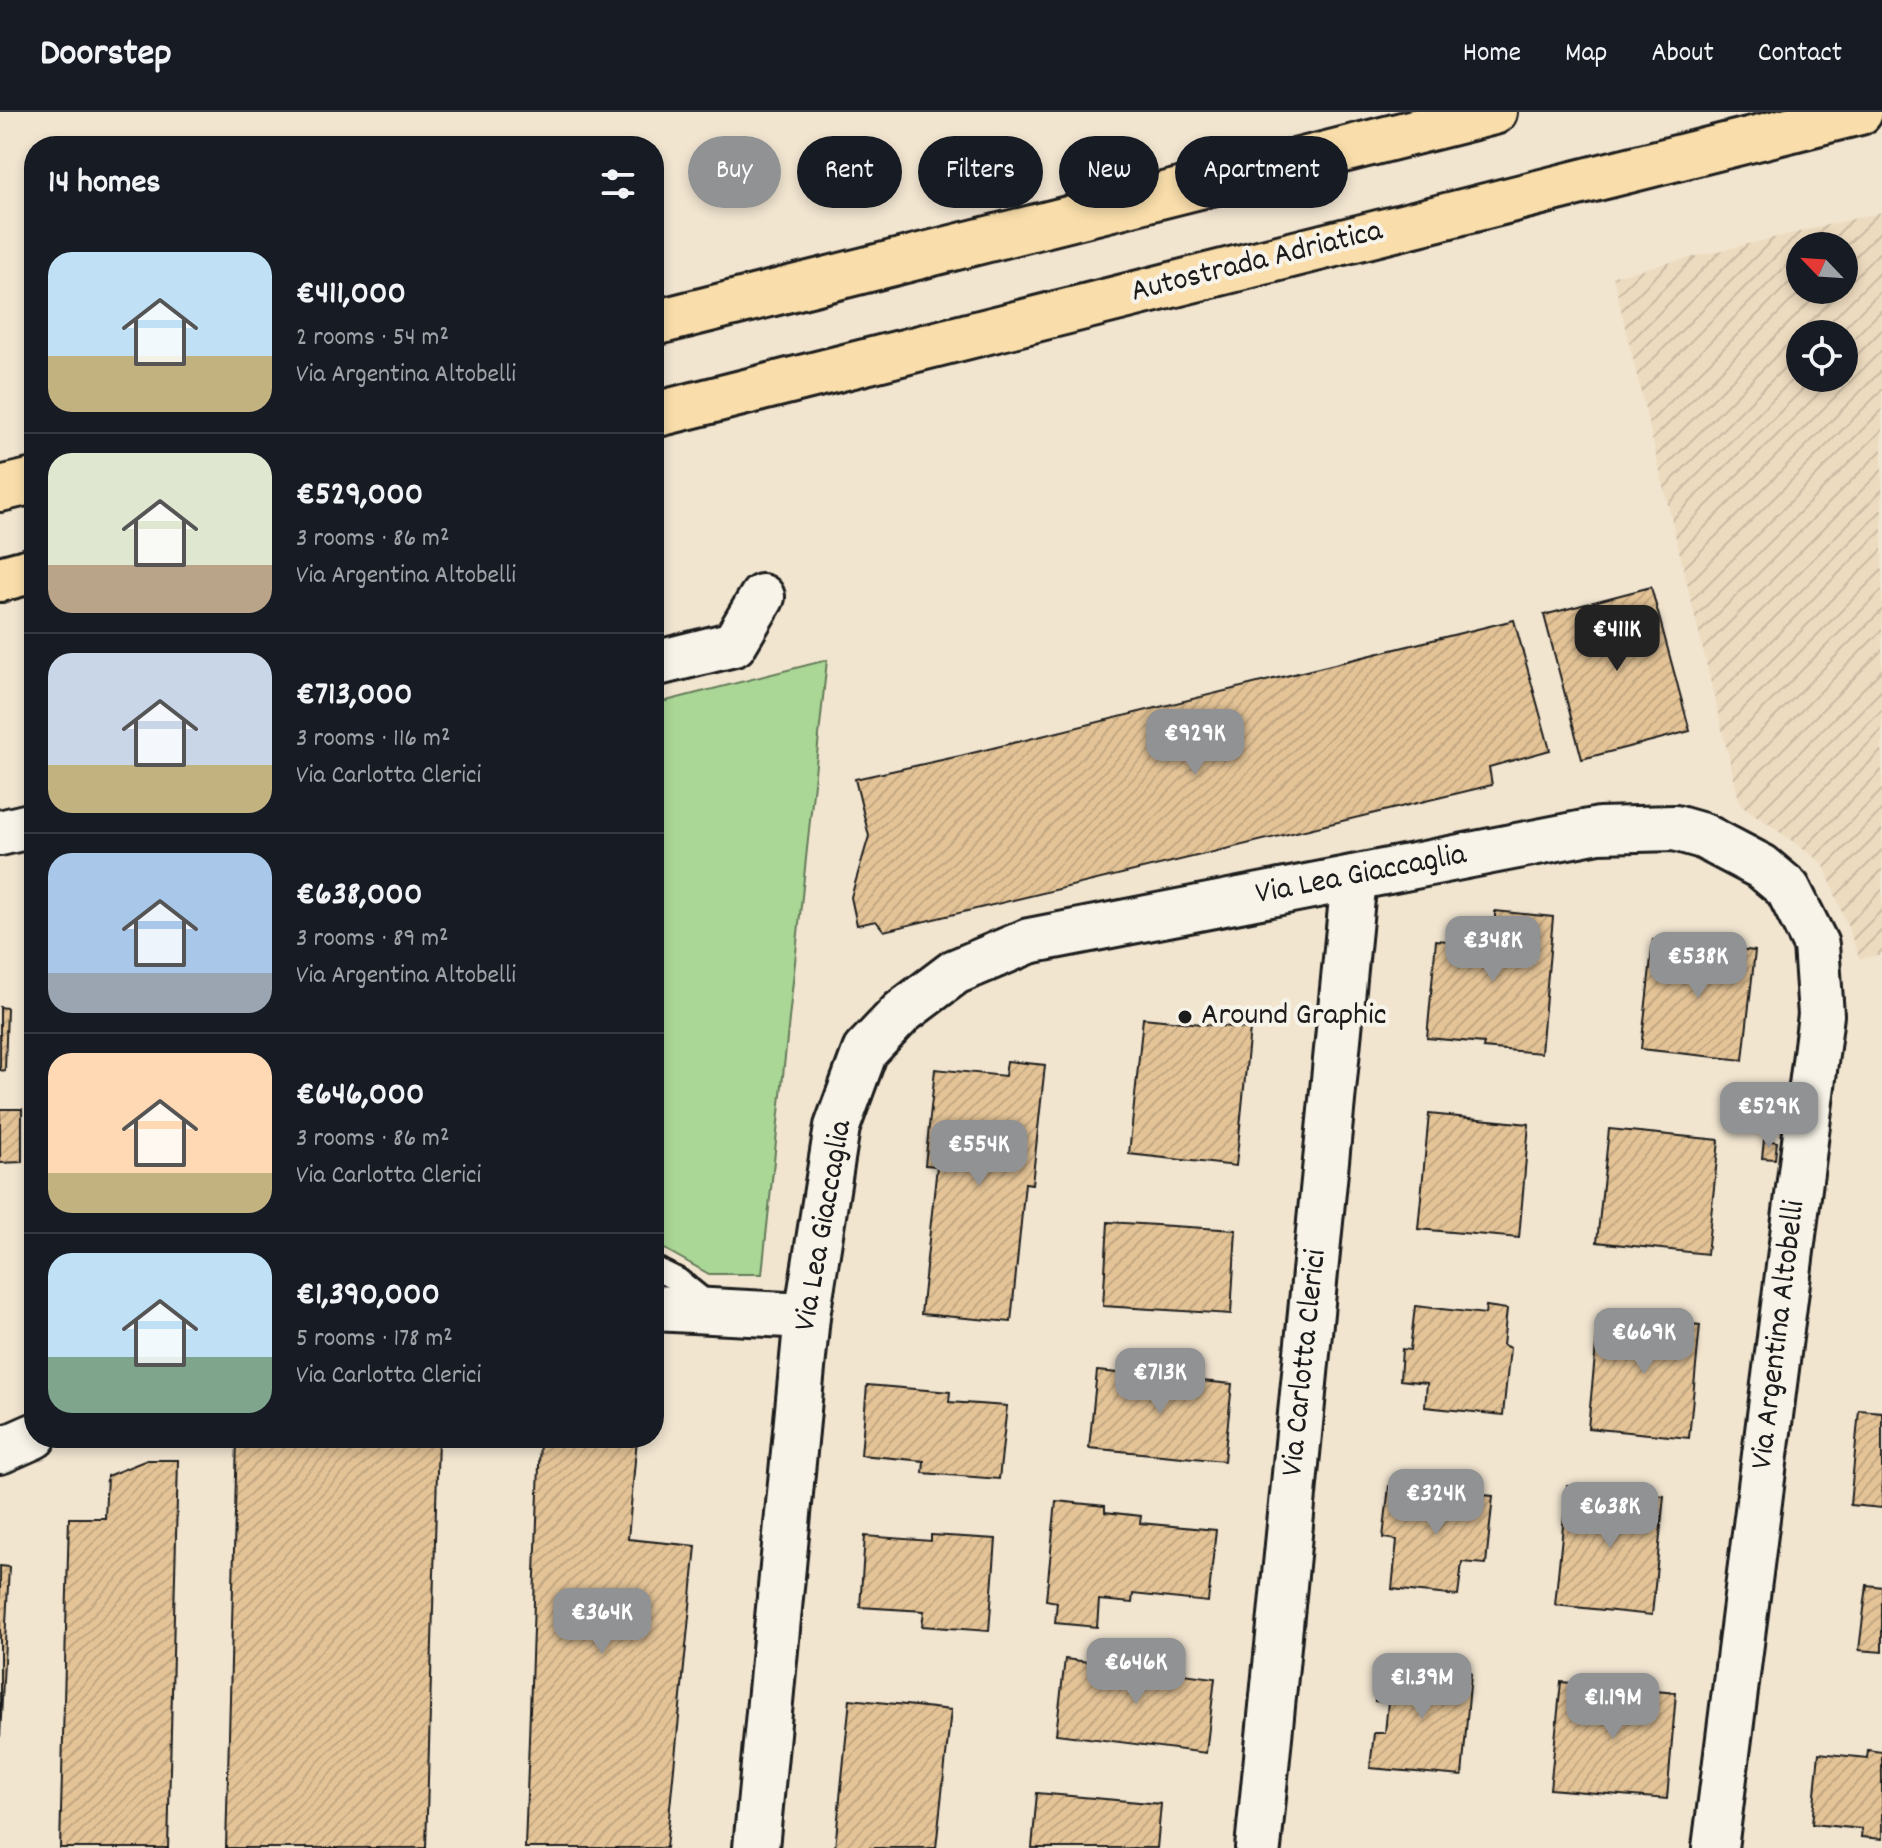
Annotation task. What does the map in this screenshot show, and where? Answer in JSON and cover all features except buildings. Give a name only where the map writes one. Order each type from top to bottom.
[{"type":"highway","points":[[664,320],[1494,112]]},
{"type":"highway","name":"Autostrada Adriatica","points":[[664,412],[1860,112]]},
{"type":"highway","points":[[0,489],[24,483]]},
{"type":"highway","points":[[0,579],[24,573]]},
{"type":"street","points":[[664,662],[734,644],[762,597]]},
{"type":"street","points":[[0,833],[24,827]]},
{"type":"street","name":"Via Argentina Altobelli","points":[[1599,830],[1675,828],[1703,836],[1735,852],[1762,867],[1788,889],[1816,945],[1821,1015],[1715,1848]]},
{"type":"street","name":"Via Lea Giaccaglia","points":[[756,1848],[807,1316],[837,1127],[865,1051],[902,1012],[955,972],[1029,941],[1599,830]]},
{"type":"street","name":"Via Carlotta Clerici","points":[[1258,1848],[1354,878]]},
{"type":"street","points":[[664,1308],[807,1316]]},
{"type":"street","points":[[0,1451],[24,1440]]},
{"type":"lane","points":[[664,1273],[717,1310]]},
{"type":"shaded area","points":[[1882,212],[1882,954],[1860,959],[1823,863],[1740,804],[1613,276],[1786,235],[1786,304],[1858,304],[1858,232],[1798,232]]},
{"type":"green space","points":[[827,660],[762,1274],[709,1274],[664,1249],[664,701]]},
{"type":"place","name":"Around Graphic","points":[[1185,1017]]}]
